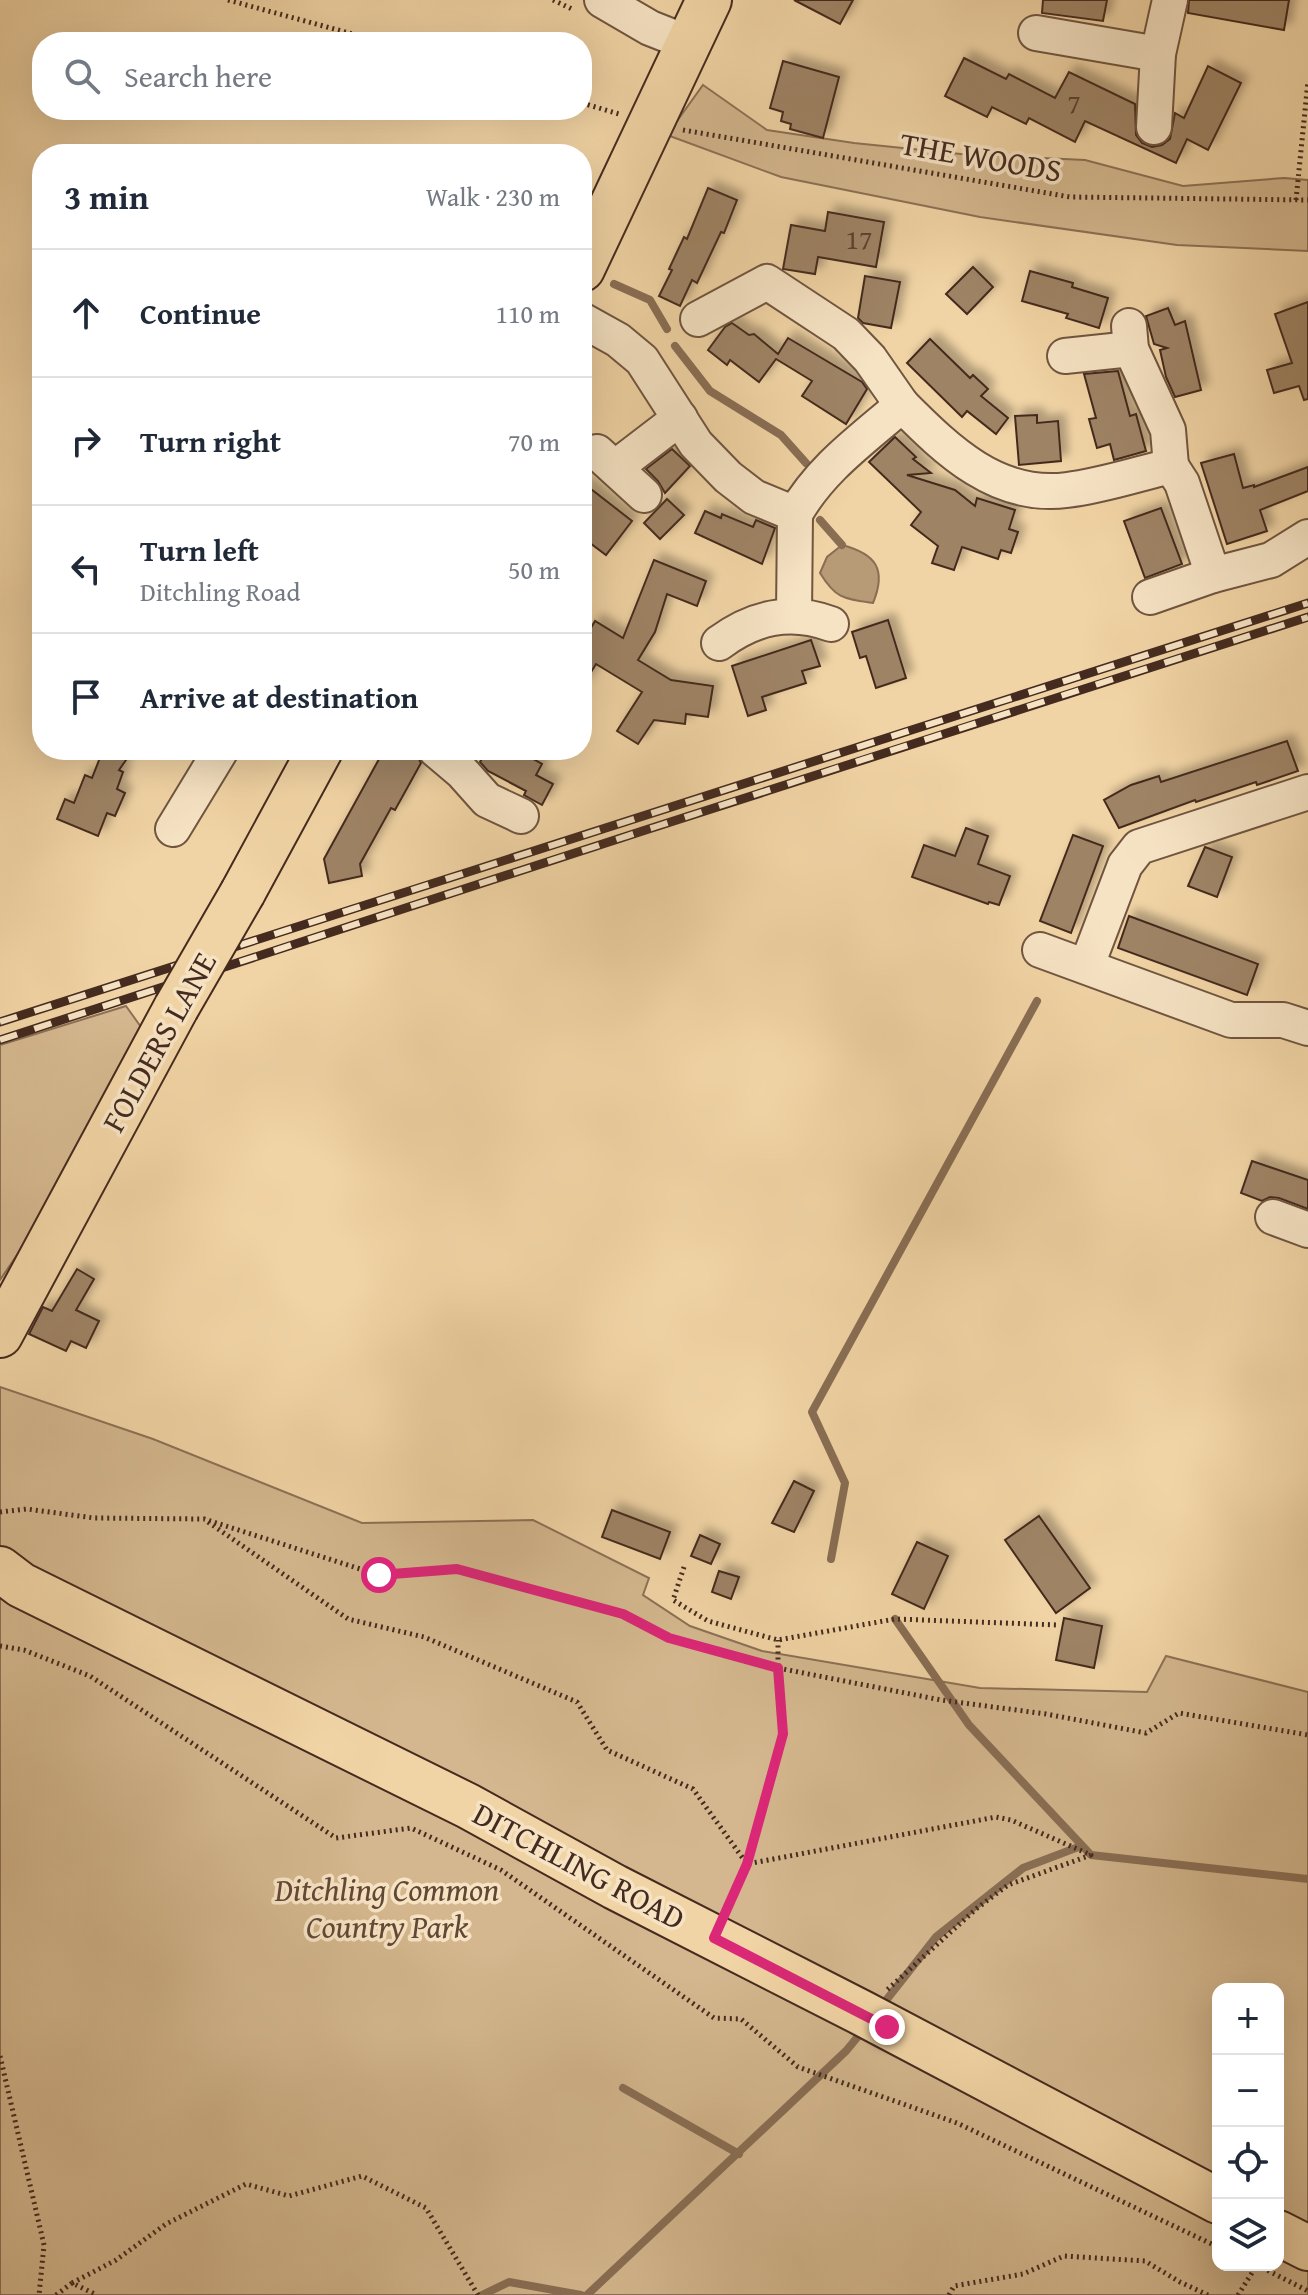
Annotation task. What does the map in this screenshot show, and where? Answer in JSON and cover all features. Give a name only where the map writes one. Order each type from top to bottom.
[{"type":"main road","points":[[592,247],[709,0]]},
{"type":"main road","name":"FOLDERS LANE","points":[[0,1335],[176,1008],[315,760]]},
{"type":"main road","name":"DITCHLING ROAD","points":[[7,1579],[468,1806],[1214,2199]]},
{"type":"main road","points":[[1284,2236],[1308,2248]]},
{"type":"street","points":[[602,0],[650,28],[688,43]]},
{"type":"street","points":[[1154,127],[1158,54],[1170,0]]},
{"type":"street","points":[[1036,33],[1158,54]]},
{"type":"street","points":[[698,319],[767,282],[846,334],[870,359],[902,405],[929,432],[981,473],[1014,487],[1039,491],[1068,490],[1171,466]]},
{"type":"street","points":[[592,326],[618,340],[642,360],[696,444],[728,477],[754,497],[795,514]]},
{"type":"street","points":[[1065,356],[1130,337],[1168,430],[1171,466],[1182,483],[1213,575]]},
{"type":"street","points":[[794,615],[795,514],[806,494],[825,471],[902,405]]},
{"type":"street","points":[[644,495],[607,459],[680,418]]},
{"type":"street","points":[[1150,597],[1213,575],[1271,560],[1308,537]]},
{"type":"street","points":[[719,643],[760,620],[794,615],[831,624]]},
{"type":"street","points":[[173,829],[215,760]]},
{"type":"street","points":[[448,760],[487,800],[521,816]]},
{"type":"street","points":[[1087,965],[1125,865],[1139,847],[1308,792]]},
{"type":"street","points":[[1040,950],[1231,1020],[1283,1020],[1308,1028]]},
{"type":"street","points":[[1273,1217],[1308,1230]]},
{"type":"path","points":[[228,0],[345,32]]},
{"type":"path","points":[[1296,200],[1308,81]]},
{"type":"path","name":"THE WOODS","points":[[649,124],[1070,197],[1308,200]]},
{"type":"path","points":[[0,1512],[27,1509],[94,1518],[204,1519],[379,1575],[457,1569],[623,1614],[669,1638],[778,1668],[962,1704],[1046,1714],[1146,1733],[1179,1713],[1308,1735]]},
{"type":"path","points":[[204,1519],[348,1619],[424,1637],[577,1702],[607,1750],[693,1789],[747,1864]]},
{"type":"path","points":[[684,1567],[673,1600],[708,1621],[778,1640],[895,1619],[1059,1625]]},
{"type":"path","points":[[714,1938],[747,1864],[783,1734],[778,1640]]},
{"type":"path","points":[[0,1646],[24,1650],[90,1676],[336,1838],[411,1828],[501,1870],[714,2018],[741,2019],[803,2069],[957,2123],[1212,2244]]},
{"type":"path","points":[[747,1864],[996,1817],[1011,1820],[1091,1855],[1008,1885],[976,1909],[871,2018]]},
{"type":"path","points":[[0,2056],[44,2245],[39,2295]]},
{"type":"path","points":[[56,2295],[116,2260],[166,2224],[246,2184],[289,2196],[362,2176],[426,2208],[478,2295]]},
{"type":"path","points":[[949,2295],[954,2286],[1023,2274],[1064,2256],[1145,2261],[1208,2295]]},
{"type":"path","points":[[1238,2295],[1253,2271]]},
{"type":"path","points":[[1269,2271],[1308,2291]]},
{"type":"path","points":[[72,2283],[97,2295]]},
{"type":"green space","points":[[703,85],[767,130],[961,154],[1085,160],[1183,186],[1284,178],[1308,180],[1308,251],[1177,245],[980,217],[781,177],[667,135]]},
{"type":"green space","points":[[126,1006],[146,1034],[47,1211],[0,1280],[0,1045]]},
{"type":"green space","name":"Ditchling Common Country Park","points":[[0,1387],[153,1439],[362,1523],[533,1520],[649,1578],[643,1595],[690,1626],[762,1651],[980,1688],[1147,1692],[1166,1656],[1308,1692],[1308,2295],[0,2295]]},
{"type":"shaded area","points":[[842,545],[863,553],[876,565],[879,581],[873,603],[836,593],[820,573],[827,557]]},
{"type":"building","points":[[794,0],[853,0],[840,24]]},
{"type":"building","points":[[1043,0],[1107,0],[1103,21],[1042,13]]},
{"type":"building","points":[[1189,0],[1289,0],[1284,30],[1188,13]]},
{"type":"building","points":[[964,58],[1006,79],[1009,74],[1055,98],[1069,72],[1135,104],[1136,135],[1142,143],[1152,147],[1170,139],[1175,113],[1184,118],[1208,66],[1241,83],[1208,150],[1187,139],[1176,163],[1085,121],[1075,142],[1029,118],[1026,124],[992,107],[987,117],[945,96]]},
{"type":"building","points":[[783,61],[839,77],[823,138],[790,129],[791,124],[781,121],[783,112],[770,108]]},
{"type":"building","points":[[708,188],[737,200],[724,233],[721,232],[697,283],[692,280],[680,306],[659,296]]},
{"type":"building","points":[[828,212],[884,222],[876,267],[818,257],[815,274],[783,269],[791,225],[825,231]]},
{"type":"building","points":[[973,267],[993,287],[967,314],[946,294]]},
{"type":"building","points":[[1030,271],[1073,283],[1072,287],[1108,298],[1099,328],[1066,318],[1068,314],[1022,301]]},
{"type":"building","points":[[865,276],[900,282],[891,328],[863,323],[858,318]]},
{"type":"building","points":[[1308,302],[1308,399],[1304,400],[1299,386],[1274,393],[1267,370],[1292,363],[1275,314]]},
{"type":"building","points":[[1168,308],[1175,325],[1185,321],[1201,390],[1175,397],[1166,377],[1160,350],[1167,348],[1154,344],[1146,316]]},
{"type":"building","points":[[732,323],[749,335],[754,334],[778,354],[788,338],[862,382],[867,389],[846,424],[802,396],[812,381],[776,359],[759,382],[730,360],[727,365],[708,350],[725,327]]},
{"type":"building","points":[[930,339],[970,378],[973,375],[988,389],[981,396],[1008,418],[996,434],[967,411],[962,417],[907,363]]},
{"type":"building","points":[[1118,371],[1130,416],[1136,414],[1146,451],[1114,460],[1110,444],[1097,448],[1089,419],[1096,418],[1084,374]]},
{"type":"building","points":[[1037,415],[1037,423],[1058,421],[1061,461],[1019,465],[1015,416]]},
{"type":"building","points":[[895,437],[916,457],[913,459],[931,473],[907,475],[955,490],[975,506],[977,498],[1015,510],[1009,529],[1018,532],[1011,553],[1001,550],[998,559],[962,547],[954,570],[932,563],[938,546],[911,525],[921,512],[869,462]]},
{"type":"building","points":[[672,449],[690,466],[665,493],[646,469]]},
{"type":"building","points":[[1234,454],[1243,488],[1254,487],[1308,467],[1308,491],[1260,510],[1267,531],[1227,544],[1201,463]]},
{"type":"building","points":[[592,490],[632,521],[606,555],[592,544]]},
{"type":"building","points":[[667,499],[684,515],[660,539],[644,523]]},
{"type":"building","points":[[1161,508],[1182,564],[1145,578],[1124,521]]},
{"type":"building","points":[[705,511],[721,518],[722,514],[753,527],[756,520],[775,528],[762,564],[695,533]]},
{"type":"building","points":[[654,560],[706,581],[697,606],[667,594],[655,632],[638,660],[671,680],[713,686],[708,717],[686,714],[685,724],[654,720],[638,744],[617,731],[642,692],[596,664],[592,671],[592,626],[595,621],[623,638]]},
{"type":"building","points":[[888,620],[906,678],[876,688],[866,656],[860,658],[852,632]]},
{"type":"building","points":[[811,640],[820,666],[802,671],[806,683],[762,697],[766,710],[748,716],[732,666]]},
{"type":"building","points":[[1287,741],[1298,771],[1257,785],[1256,782],[1195,800],[1119,828],[1104,800],[1131,785],[1159,776],[1161,782]]},
{"type":"building","points":[[99,760],[126,760],[119,770],[123,772],[117,789],[125,793],[115,816],[107,813],[98,836],[57,819],[65,799],[74,803],[85,775],[92,778]]},
{"type":"building","points":[[378,760],[420,760],[421,763],[395,810],[391,808],[360,864],[362,876],[329,883],[324,859]]},
{"type":"building","points":[[535,760],[542,764],[536,775],[553,784],[542,805],[524,795],[526,791],[488,771],[480,762]]},
{"type":"building","points":[[966,828],[988,836],[978,864],[1010,876],[999,905],[988,904],[912,877],[924,845],[955,856]]},
{"type":"building","points":[[1073,835],[1103,846],[1071,933],[1040,921]]},
{"type":"building","points":[[1205,847],[1232,857],[1217,897],[1188,886]]},
{"type":"building","points":[[1129,916],[1258,964],[1247,995],[1118,948]]},
{"type":"building","points":[[1252,1161],[1308,1180],[1308,1209],[1279,1198],[1270,1197],[1262,1201],[1241,1193]]},
{"type":"building","points":[[77,1269],[94,1279],[76,1310],[99,1321],[86,1348],[71,1341],[66,1351],[29,1334],[43,1307],[52,1311]]},
{"type":"building","points":[[794,1481],[814,1491],[794,1532],[772,1523]]},
{"type":"building","points":[[612,1510],[670,1532],[660,1559],[602,1537]]},
{"type":"building","points":[[1039,1516],[1090,1588],[1056,1613],[1005,1540]]},
{"type":"building","points":[[700,1535],[720,1544],[711,1564],[691,1556]]},
{"type":"building","points":[[917,1542],[948,1556],[924,1609],[892,1594]]},
{"type":"building","points":[[719,1571],[739,1577],[731,1599],[712,1592]]},
{"type":"building","points":[[1064,1618],[1102,1626],[1094,1668],[1056,1660]]},
{"type":"waterway","points":[[614,284],[650,300],[667,329]]},
{"type":"waterway","points":[[675,346],[710,391],[781,435],[806,463]]},
{"type":"waterway","points":[[820,520],[842,545]]},
{"type":"waterway","points":[[831,1559],[845,1483],[812,1412],[1037,1001]]},
{"type":"waterway","points":[[895,1619],[969,1725],[1091,1855],[1308,1879]]},
{"type":"waterway","points":[[880,2008],[936,1937],[1023,1868],[1081,1846]]},
{"type":"waterway","points":[[587,2295],[846,2051],[865,2028]]},
{"type":"waterway","points":[[623,2088],[739,2154]]},
{"type":"waterway","points":[[482,2295],[509,2282],[581,2295]]},
{"type":"railway","points":[[0,1022],[1308,603]]},
{"type":"railway","points":[[0,1040],[1308,617]]},
{"type":"route","points":[[379,1575],[457,1569],[623,1614],[669,1638],[778,1668],[783,1734],[747,1864],[714,1938],[887,2027]]}]
